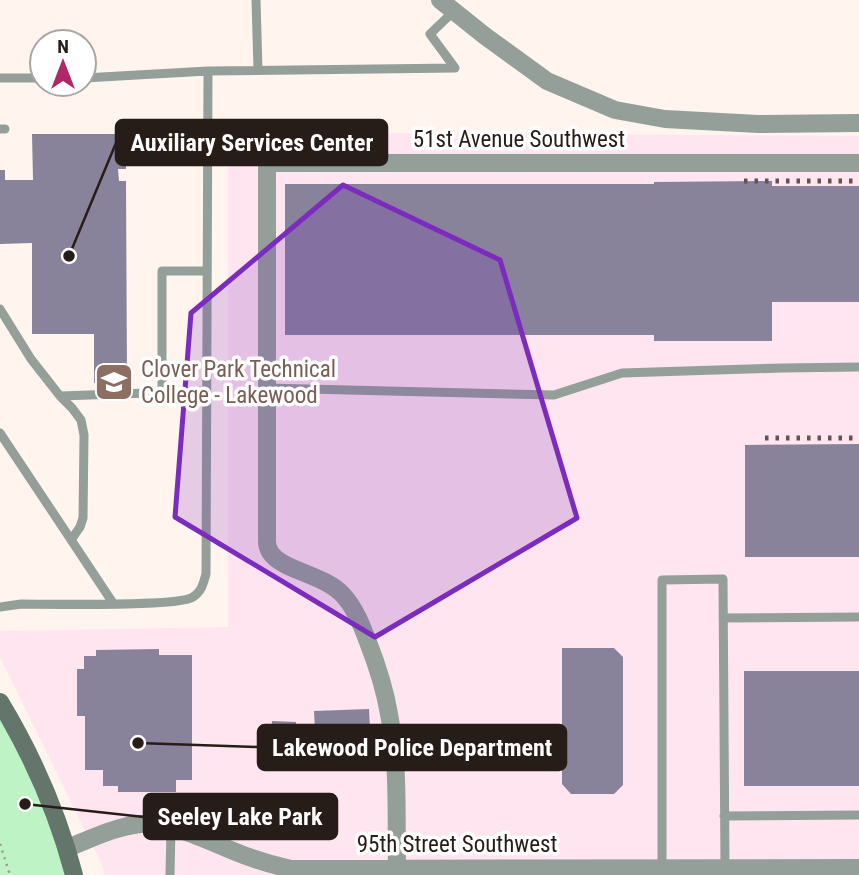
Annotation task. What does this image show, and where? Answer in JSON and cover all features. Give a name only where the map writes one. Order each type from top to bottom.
[{"type":"main road","points":[[0,702],[32,760],[75,875]]},
{"type":"street","points":[[447,6],[547,81],[615,110],[679,120],[758,124],[859,123]]},
{"type":"street","name":"51st Avenue Southwest","points":[[401,871],[389,715],[364,632],[343,595],[329,583],[285,565],[270,551],[267,542],[267,163],[859,163]]},
{"type":"street","name":"95th Street Southwest","points":[[67,848],[113,830],[157,824],[249,858],[291,869],[614,872],[662,869],[734,871],[859,868]]},
{"type":"lane","points":[[256,0],[258,70]]},
{"type":"lane","points":[[98,77],[208,71],[455,68],[430,34],[447,6]]},
{"type":"lane","points":[[0,607],[21,604],[164,602],[191,599],[202,590],[206,574],[208,71]]},
{"type":"lane","points":[[0,78],[28,78]]},
{"type":"lane","points":[[162,393],[162,271],[207,271]]},
{"type":"lane","points":[[0,309],[31,359],[81,420],[84,435],[83,518],[71,540]]},
{"type":"lane","points":[[267,388],[554,395],[622,373],[859,367]]},
{"type":"lane","points":[[60,396],[206,391]]},
{"type":"lane","points":[[0,433],[113,603]]},
{"type":"lane","points":[[662,869],[662,580],[723,579],[724,816],[734,871]]},
{"type":"lane","points":[[723,618],[859,617]]},
{"type":"lane","points":[[724,816],[859,815]]},
{"type":"lane","points":[[170,875],[171,827]]},
{"type":"path","points":[[0,844],[10,875]]},
{"type":"highlighted area","points":[[343,185],[500,260],[577,518],[375,637],[175,517],[191,313]]},
{"type":"shaded area","points":[[228,132],[859,136],[859,875],[104,875],[103,867],[0,657],[0,631],[228,627]]},
{"type":"green space","points":[[0,702],[74,875],[0,875]]},
{"type":"building","points":[[32,134],[126,134],[126,169],[118,169],[119,181],[126,181],[127,383],[94,383],[94,334],[32,334],[32,243],[0,244],[0,170],[5,170],[5,180],[33,180]]},
{"type":"building","points":[[772,181],[772,186],[859,186],[859,302],[772,302],[772,341],[654,341],[654,335],[285,335],[285,184],[654,184]]},
{"type":"building","points":[[859,444],[859,557],[745,557],[745,445]]},
{"type":"building","points":[[562,648],[614,648],[623,657],[623,785],[614,794],[571,794],[562,784]]},
{"type":"building","points":[[159,649],[159,655],[192,655],[192,780],[176,780],[176,792],[118,792],[118,786],[103,786],[103,770],[85,770],[85,716],[77,716],[77,669],[84,669],[84,656],[96,656],[96,650]]},
{"type":"building","points":[[744,671],[859,671],[859,786],[744,786]]},
{"type":"building","points":[[369,709],[370,729],[315,730],[314,711]]},
{"type":"building","points":[[272,721],[296,722],[295,737],[271,736]]},
{"type":"railway","points":[[744,181],[859,181]]},
{"type":"railway","points":[[765,438],[859,438]]},
{"type":"place","name":"Auxiliary Services Center","points":[[69,256]]},
{"type":"place","name":"Clover Park Technical College - Lakewood","points":[[114,382]]},
{"type":"place","name":"Lakewood Police Department","points":[[138,743]]},
{"type":"place","name":"Seeley Lake Park","points":[[25,804]]}]
